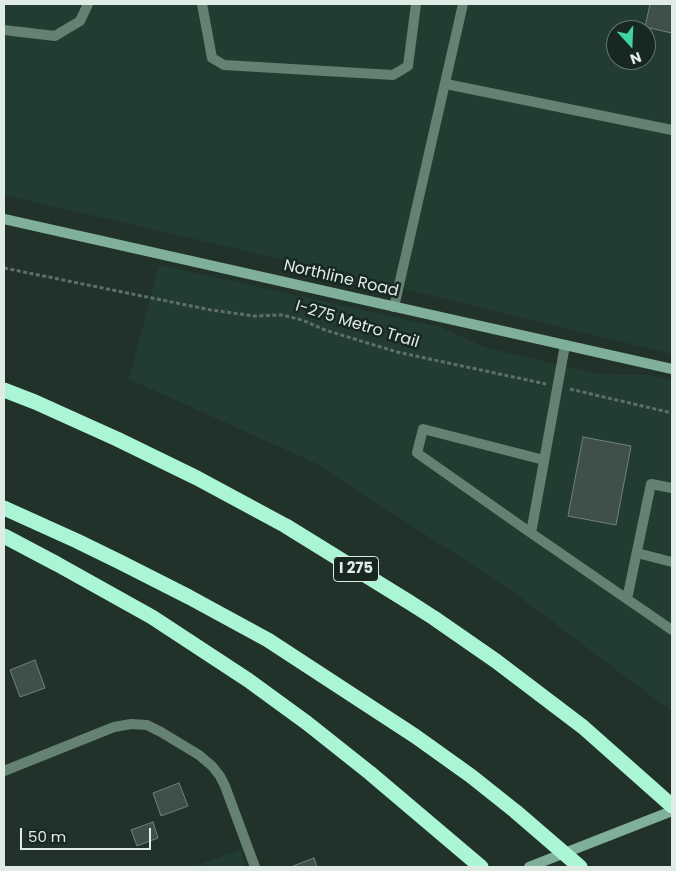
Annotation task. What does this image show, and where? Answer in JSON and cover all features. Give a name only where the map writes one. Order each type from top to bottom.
[{"type":"highway","name":"I 275","points":[[4,390],[117,439],[197,478],[286,526],[393,592],[496,661],[583,727],[672,806]]},
{"type":"highway","points":[[4,508],[77,541],[189,597],[268,640],[415,736],[470,776],[515,811],[580,867]]},
{"type":"highway","points":[[4,536],[152,617],[248,680],[307,723],[370,773],[481,867]]},
{"type":"street","points":[[4,30],[55,36],[80,21],[88,4]]},
{"type":"street","points":[[202,4],[212,58],[224,65],[393,75],[408,66],[416,4]]},
{"type":"street","points":[[394,306],[463,4]]},
{"type":"street","points":[[446,84],[672,130]]},
{"type":"street","name":"Northline Road","points":[[4,219],[672,369]]},
{"type":"street","points":[[531,533],[565,345]]},
{"type":"street","points":[[544,460],[423,428],[417,453],[672,630]]},
{"type":"street","points":[[627,599],[652,484],[672,488]]},
{"type":"street","points":[[637,553],[672,562]]},
{"type":"street","points":[[4,771],[114,727],[132,724],[147,725],[199,755],[220,776],[255,867]]},
{"type":"street","points":[[529,867],[672,811]]},
{"type":"path","name":"I-275 Metro Trail","points":[[4,268],[211,310],[254,316],[282,315],[397,352],[672,412]]},
{"type":"shaded area","points":[[4,4],[672,4],[672,354],[259,254],[4,195]]},
{"type":"shaded area","points":[[159,265],[440,327],[487,348],[598,374],[650,375],[672,380],[672,712],[512,591],[317,464],[129,379]]},
{"type":"shaded area","points":[[240,850],[246,867],[192,867]]},
{"type":"building","points":[[650,4],[672,4],[672,33],[656,29],[656,20],[647,20]]},
{"type":"building","points":[[583,437],[631,446],[616,525],[568,516]]},
{"type":"building","points":[[35,660],[45,688],[20,697],[10,670]]},
{"type":"building","points":[[179,783],[188,806],[161,816],[153,793]]},
{"type":"building","points":[[153,822],[158,838],[137,846],[131,830]]},
{"type":"building","points":[[314,858],[317,867],[293,867],[293,866]]}]
